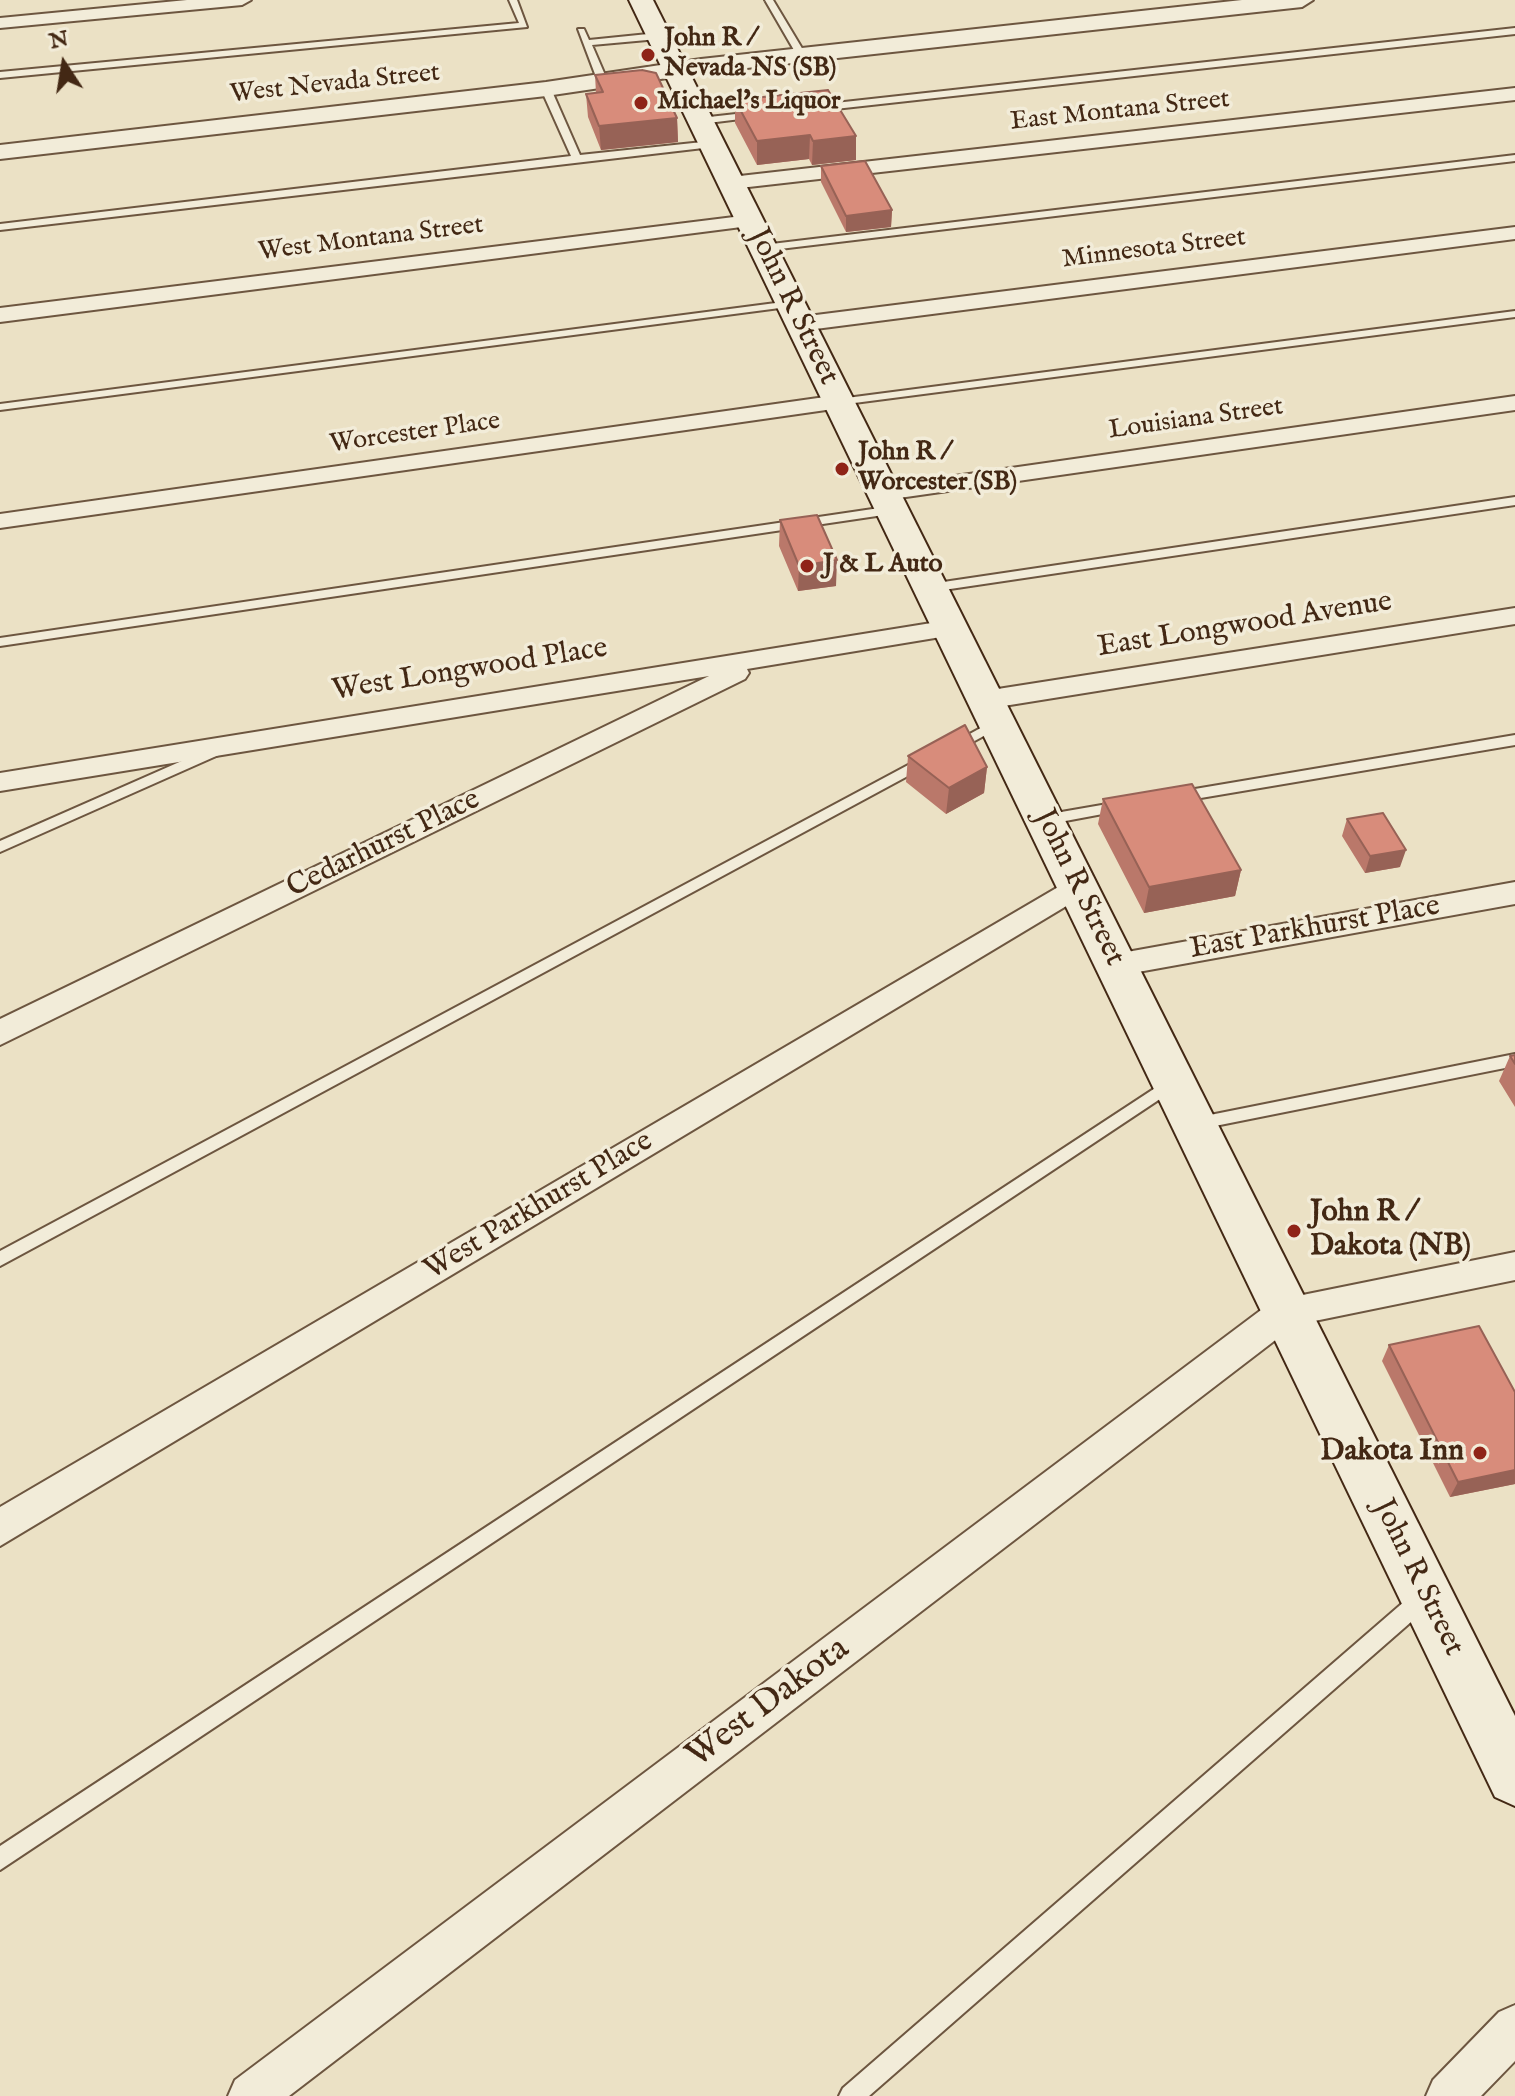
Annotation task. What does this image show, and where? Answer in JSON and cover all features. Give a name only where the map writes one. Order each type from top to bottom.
[{"type":"main road","name":"John R Street","points":[[641,0],[1515,1777]]},
{"type":"street","points":[[0,23],[242,0]]},
{"type":"street","name":"West Nevada Street","points":[[0,152],[603,82],[667,53],[801,55],[1302,0]]},
{"type":"street","name":"East Montana Street","points":[[731,183],[1515,94]]},
{"type":"street","name":"Minnesota Street","points":[[795,314],[941,306],[1515,233]]},
{"type":"street","name":"West Montana Street","points":[[0,315],[756,234]]},
{"type":"street","name":"Worcester Place","points":[[0,521],[839,402]]},
{"type":"street","name":"Louisiana Street","points":[[889,502],[1515,403]]},
{"type":"street","name":"East Longwood Avenue","points":[[991,711],[1515,616]]},
{"type":"street","name":"West Longwood Place","points":[[0,782],[950,628]]},
{"type":"street","name":"Cedarhurst Place","points":[[0,1033],[767,658]]},
{"type":"street","name":"West Parkhurst Place","points":[[0,1528],[1077,886]]},
{"type":"street","name":"East Parkhurst Place","points":[[1116,965],[1515,893]]},
{"type":"street","points":[[1286,1312],[1515,1266]]},
{"type":"street","name":"West Dakota","points":[[251,2096],[1286,1312]]},
{"type":"street","points":[[1449,2096],[1515,2028]]},
{"type":"lane","points":[[0,75],[524,25],[513,0]]},
{"type":"lane","points":[[769,0],[801,55]]},
{"type":"lane","points":[[581,31],[603,82]]},
{"type":"lane","points":[[807,109],[1515,31]]},
{"type":"lane","points":[[586,43],[667,53]]},
{"type":"lane","points":[[546,89],[577,158]]},
{"type":"lane","points":[[0,227],[577,158],[706,132],[760,115]]},
{"type":"lane","points":[[756,234],[1515,158]]},
{"type":"lane","points":[[0,407],[795,314]]},
{"type":"lane","points":[[839,402],[1515,314]]},
{"type":"lane","points":[[930,588],[1515,501]]},
{"type":"lane","points":[[0,642],[889,502]]},
{"type":"lane","points":[[0,1259],[991,711]]},
{"type":"lane","points":[[1162,800],[1515,740]]},
{"type":"lane","points":[[0,847],[230,745]]},
{"type":"lane","points":[[1044,820],[1131,805]]},
{"type":"lane","points":[[1194,1124],[1515,1060]]},
{"type":"lane","points":[[0,1859],[1173,1082]]},
{"type":"lane","points":[[851,2096],[1426,1596]]},
{"type":"building","points":[[642,70],[656,73],[677,118],[599,126],[586,94],[603,92],[595,75]]},
{"type":"building","points":[[828,90],[856,136],[813,141],[810,135],[757,141],[735,100]]},
{"type":"building","points":[[865,161],[892,210],[846,216],[821,166]]},
{"type":"building","points":[[817,515],[837,560],[799,566],[780,520]]},
{"type":"building","points":[[965,725],[987,767],[949,788],[908,756]]},
{"type":"building","points":[[1192,784],[1241,870],[1149,887],[1103,799]]},
{"type":"building","points":[[1383,813],[1406,850],[1370,856],[1347,819]]},
{"type":"building","points":[[1479,1326],[1515,1392],[1515,1470],[1458,1482],[1389,1345]]},
{"type":"place","name":"John R / Nevada NS (SB)","points":[[648,55]]},
{"type":"place","name":"Michael's Liquor","points":[[641,103]]},
{"type":"place","name":"John R / Worcester (SB)","points":[[842,469]]},
{"type":"place","name":"J & L Auto","points":[[807,566]]},
{"type":"place","name":"John R / Dakota (NB)","points":[[1294,1231]]},
{"type":"place","name":"Dakota Inn","points":[[1480,1453]]}]
